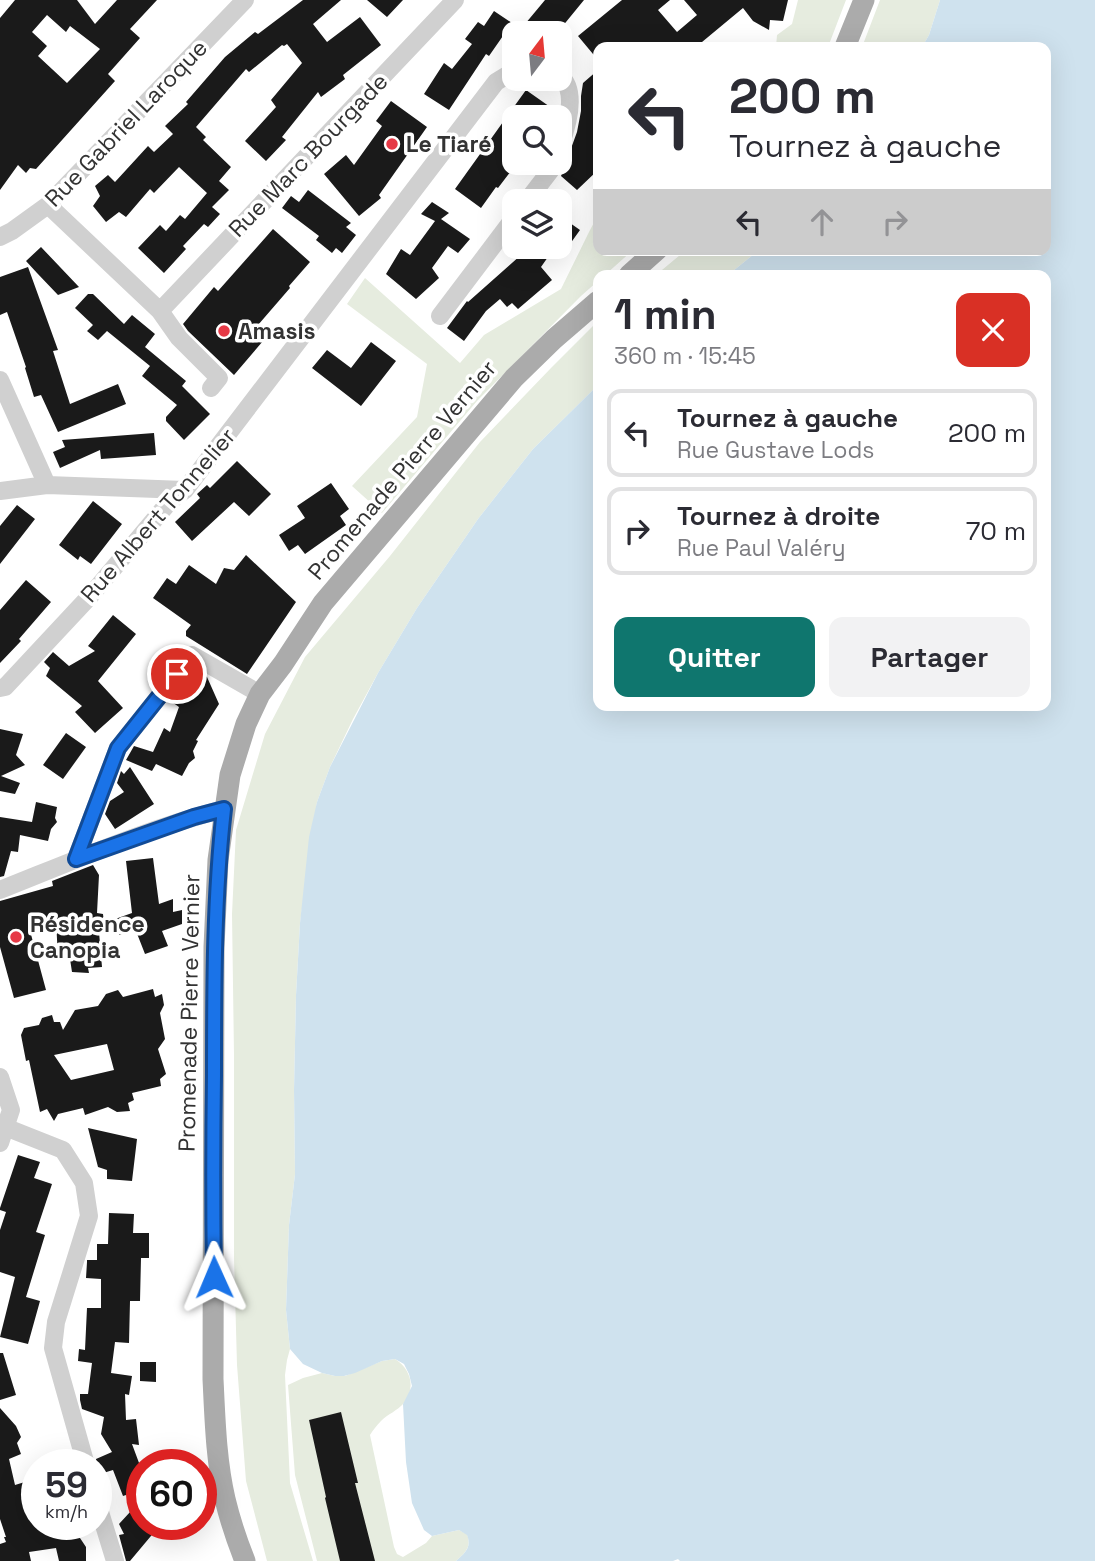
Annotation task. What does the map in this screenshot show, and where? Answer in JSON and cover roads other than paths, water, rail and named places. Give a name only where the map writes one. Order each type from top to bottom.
[{"type":"main road","points":[[847,42],[863,0]]},
{"type":"main road","points":[[635,270],[650,256]]},
{"type":"main road","name":"Promenade Pierre Vernier","points":[[245,1561],[225,1497],[216,1439],[213,1380],[214,947],[218,860],[230,775],[246,724],[260,694],[323,603],[514,378],[593,305]]},
{"type":"street","name":"Rue Gabriel Laroque","points":[[0,237],[48,205],[245,0]]},
{"type":"street","name":"Rue Marc Bourgade","points":[[160,310],[456,0]]},
{"type":"street","name":"Rue Albert Tonnelier","points":[[0,688],[5,687],[90,595],[170,501],[185,490],[496,82],[502,78]]},
{"type":"street","points":[[536,189],[547,175]]},
{"type":"street","points":[[48,205],[160,310],[179,338],[219,378],[211,388]]},
{"type":"street","points":[[440,316],[502,234]]},
{"type":"street","points":[[0,380],[47,485]]},
{"type":"street","points":[[0,491],[47,485],[185,490]]},
{"type":"street","points":[[76,859],[118,748],[192,655],[260,694]]},
{"type":"street","points":[[0,890],[76,859],[224,809]]},
{"type":"street","points":[[0,1077],[11,1110],[3,1135],[63,1150],[84,1183],[89,1216],[56,1322],[53,1348],[81,1449]]},
{"type":"street","points":[[109,1540],[115,1561]]},
{"type":"water","points":[[940,0],[1095,0],[1095,1561],[456,1561],[468,1546],[467,1535],[459,1530],[432,1536],[424,1530],[412,1503],[406,1462],[403,1404],[412,1386],[404,1364],[395,1359],[382,1361],[355,1373],[335,1376],[303,1364],[290,1349],[286,1310],[289,1225],[295,1174],[296,995],[309,837],[317,802],[330,767],[378,673],[417,608],[478,519],[533,449],[593,390],[593,711],[1051,711],[1051,270],[734,270],[752,256],[1051,256],[1051,42],[925,42]]},
{"type":"place","name":"Le Tiaré","points":[[392,144]]},
{"type":"place","name":"Amasis","points":[[224,331]]},
{"type":"place","name":"Résidence Canopia","points":[[16,937]]}]
